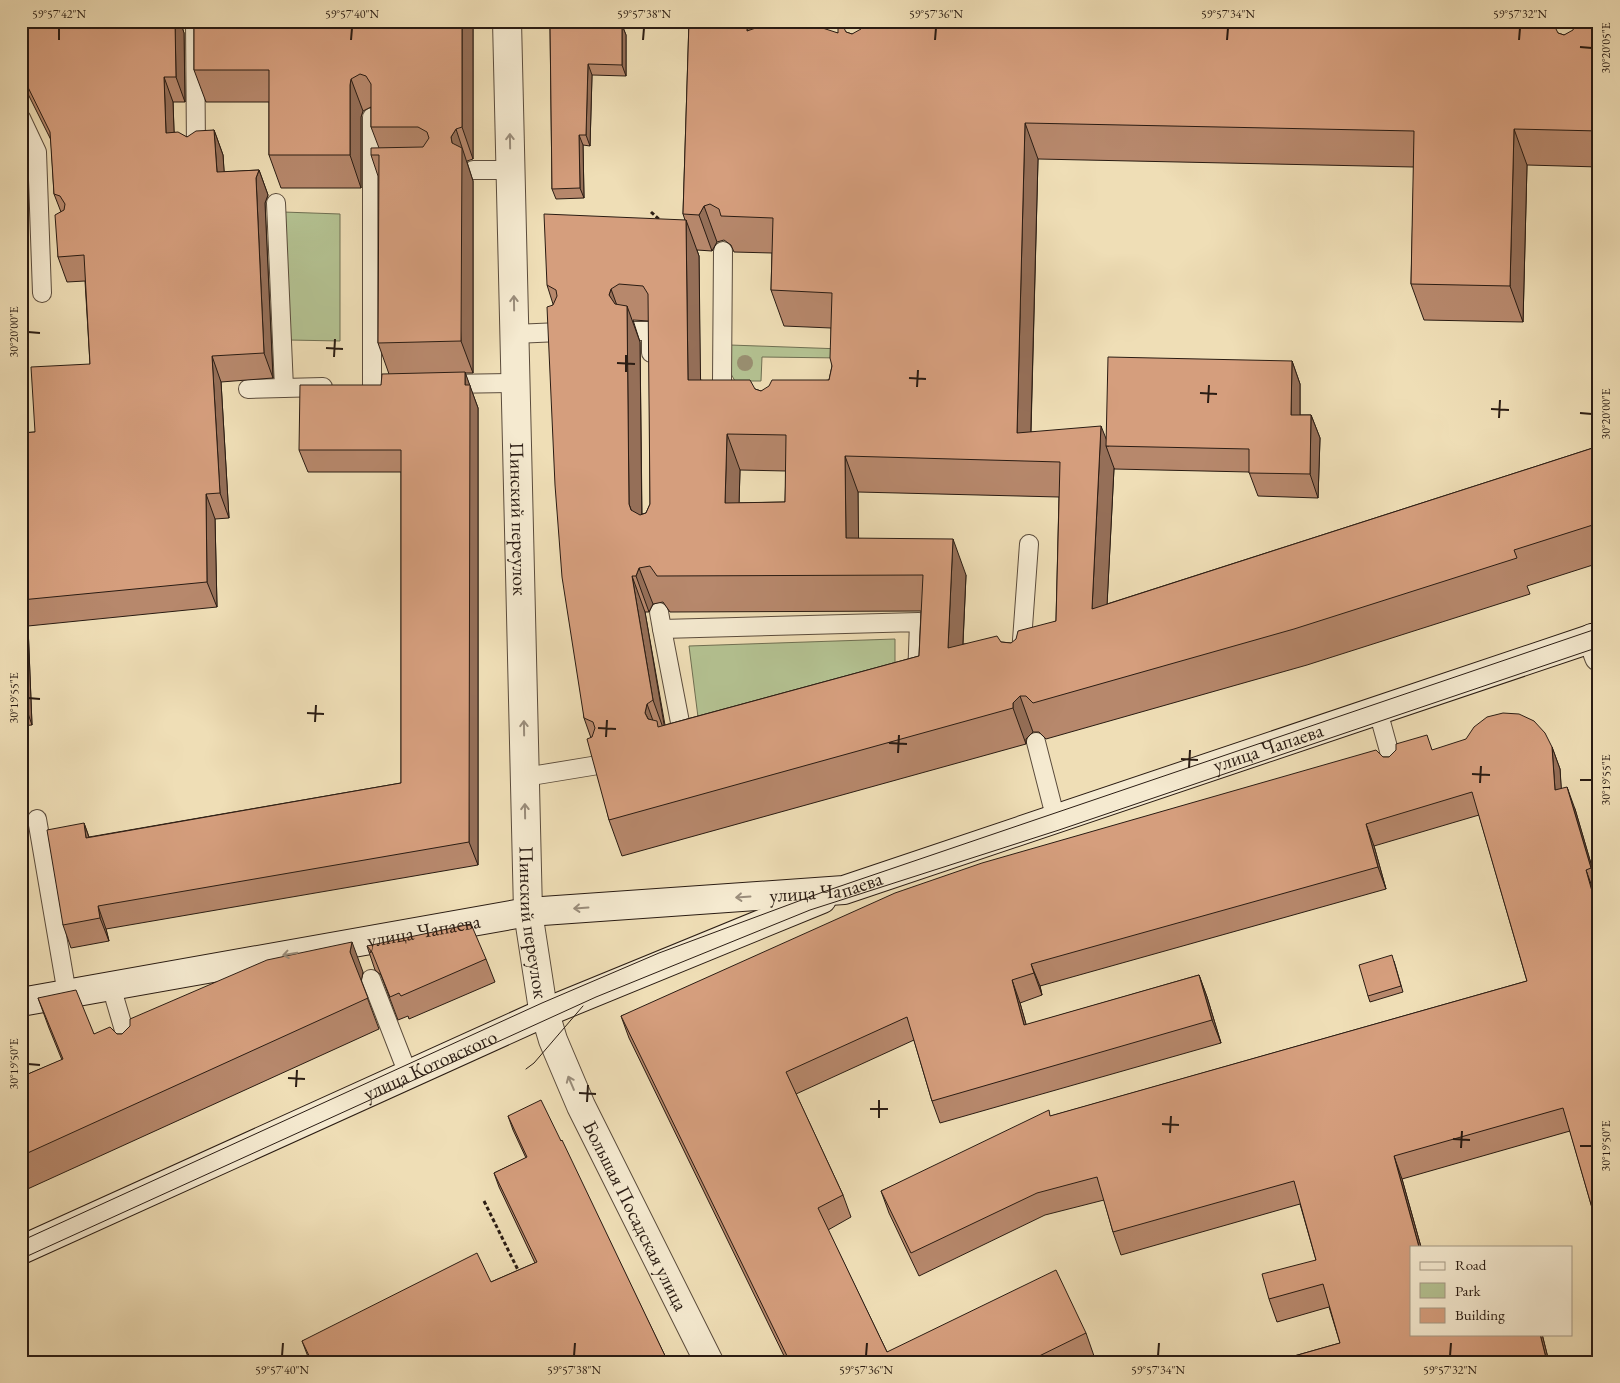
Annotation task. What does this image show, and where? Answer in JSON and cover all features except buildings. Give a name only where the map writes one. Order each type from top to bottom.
[{"type":"street","name":"Пинский переулок","points":[[507,21],[528,912],[544,1013]]},
{"type":"street","name":"улица Чапаева","points":[[21,1002],[528,912],[844,890],[1378,711],[1597,644]]},
{"type":"street","name":"улица Котовского","points":[[21,1250],[544,1013],[844,890]]},
{"type":"street","name":"Большая Посадская улица","points":[[544,1013],[580,1106],[709,1362]]},
{"type":"lane","points":[[195,21],[196,152]]},
{"type":"lane","points":[[372,117],[372,386]]},
{"type":"lane","points":[[21,118],[37,152],[48,230],[42,293]]},
{"type":"lane","points":[[371,170],[391,170]]},
{"type":"lane","points":[[473,170],[511,170]]},
{"type":"lane","points":[[276,203],[284,388]]},
{"type":"lane","points":[[723,251],[722,382],[727,394],[738,398],[756,398]]},
{"type":"lane","points":[[633,331],[651,331],[651,371]]},
{"type":"lane","points":[[514,334],[560,332]]},
{"type":"lane","points":[[428,385],[515,383]]},
{"type":"lane","points":[[248,389],[390,386]]},
{"type":"lane","points":[[1020,669],[1028,544]]},
{"type":"lane","points":[[702,738],[676,745],[660,620],[919,622],[917,680],[898,685]]},
{"type":"lane","points":[[1378,711],[1394,769]]},
{"type":"lane","points":[[1036,742],[1056,820]]},
{"type":"lane","points":[[525,777],[598,765]]},
{"type":"lane","points":[[37,819],[67,994]]},
{"type":"lane","points":[[371,979],[408,1074]]},
{"type":"lane","points":[[111,986],[131,1054]]},
{"type":"path","points":[[651,212],[665,226]]},
{"type":"path","points":[[484,1200],[523,1281]]},
{"type":"green space","points":[[283,212],[340,214],[340,341],[289,340]]},
{"type":"green space","points":[[730,345],[842,349],[842,358],[762,357],[761,381],[735,381],[731,374]]},
{"type":"green space","points":[[895,639],[895,670],[699,725],[689,646]]},
{"type":"tram line","points":[[21,1241],[542,1003],[659,953],[823,892],[1599,628]]},
{"type":"tram line","points":[[21,1259],[596,997],[810,910],[1059,830],[1599,647]]},
{"type":"tram line","points":[[526,1069],[534,1063],[583,1006]]}]
